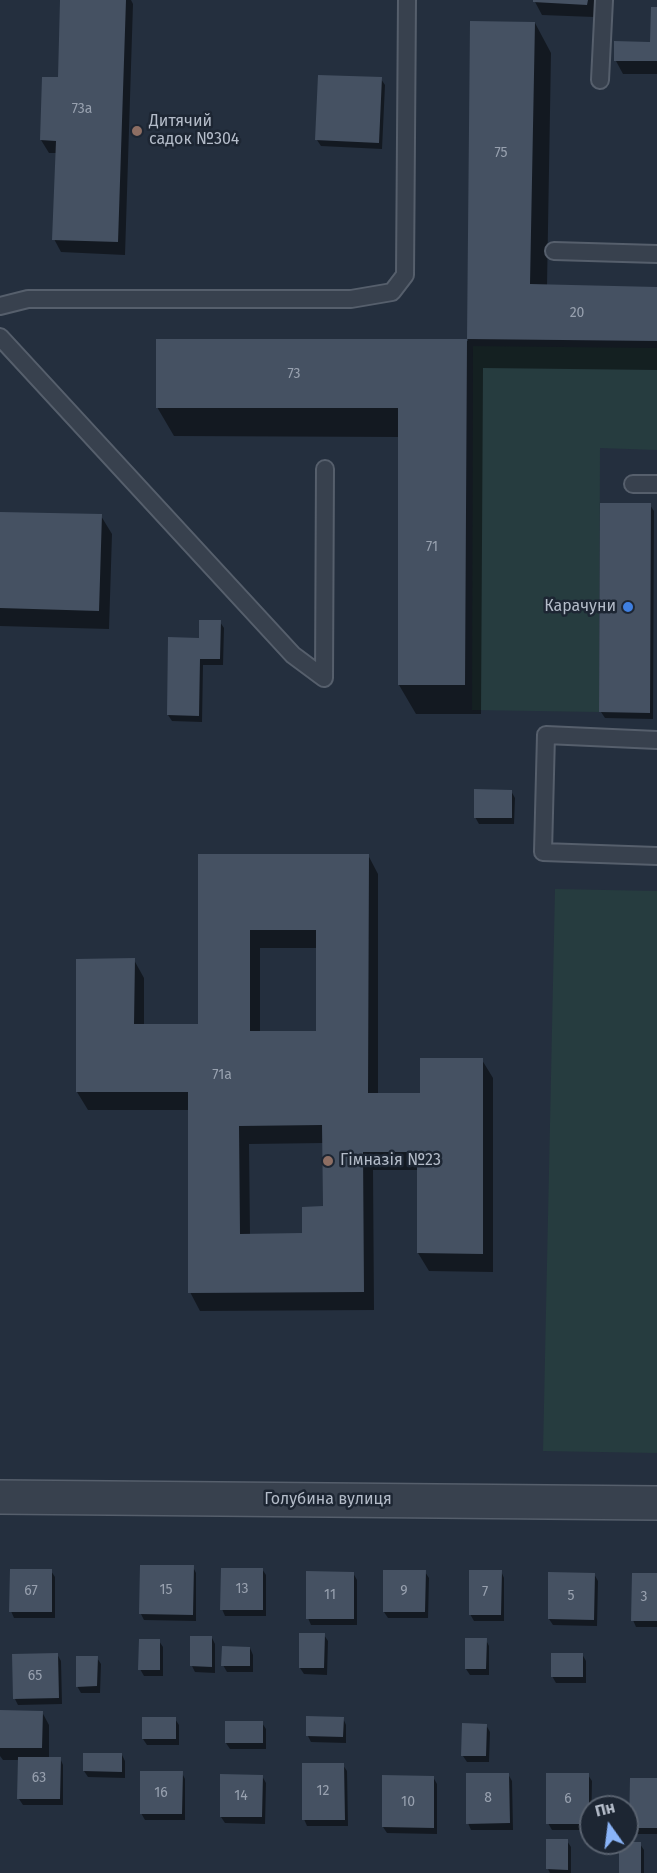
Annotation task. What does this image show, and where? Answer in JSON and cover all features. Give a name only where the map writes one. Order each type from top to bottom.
[{"type":"street","name":"Голубина вулиця","points":[[0,1497],[657,1503]]},
{"type":"lane","points":[[0,306],[28,299],[351,299],[392,292],[405,275],[406,0]]},
{"type":"lane","points":[[600,80],[604,0]]},
{"type":"lane","points":[[554,251],[657,254]]},
{"type":"lane","points":[[0,337],[293,655],[324,678],[325,469]]},
{"type":"lane","points":[[633,484],[657,484]]},
{"type":"lane","points":[[657,740],[546,735],[543,852],[657,856]]},
{"type":"green space","points":[[473,346],[657,348],[657,450],[600,448],[599,712],[472,710]]},
{"type":"green space","points":[[555,889],[657,891],[657,1453],[543,1451]]},
{"type":"building","points":[[60,0],[126,0],[118,242],[52,240],[56,141],[40,140],[42,77],[58,77]]},
{"type":"building","points":[[533,0],[588,0],[587,5],[533,2]]},
{"type":"building","points":[[651,7],[657,7],[657,61],[614,61],[614,41],[650,42]]},
{"type":"building","points":[[470,21],[535,22],[530,284],[657,287],[657,341],[467,339]]},
{"type":"building","points":[[318,75],[382,77],[379,143],[315,140]]},
{"type":"building","points":[[156,339],[467,339],[465,685],[398,685],[398,408],[156,408]]},
{"type":"building","points":[[600,503],[651,503],[650,713],[599,712]]},
{"type":"building","points":[[0,512],[102,514],[99,611],[0,608]]},
{"type":"building","points":[[199,620],[221,620],[220,659],[200,659],[199,716],[167,715],[168,637],[199,638]]},
{"type":"building","points":[[474,789],[512,790],[512,818],[474,818]]},
{"type":"building","points":[[198,854],[369,854],[368,1093],[420,1093],[420,1058],[483,1058],[483,1254],[417,1253],[417,1152],[363,1152],[364,1292],[188,1293],[188,1092],[76,1092],[76,959],[135,958],[134,1024],[198,1024]],"holes":[[[250,930],[316,930],[316,1031],[250,1031]],[[322,1125],[323,1206],[302,1207],[302,1233],[240,1234],[239,1126]]]},
{"type":"building","points":[[140,1565],[194,1565],[193,1615],[139,1614]]},
{"type":"building","points":[[221,1568],[263,1568],[263,1610],[220,1610]]},
{"type":"building","points":[[10,1569],[52,1569],[52,1612],[9,1612]]},
{"type":"building","points":[[383,1570],[426,1570],[425,1612],[383,1612]]},
{"type":"building","points":[[469,1570],[502,1570],[501,1615],[469,1615]]},
{"type":"building","points":[[306,1571],[354,1572],[354,1619],[306,1619]]},
{"type":"building","points":[[548,1572],[595,1573],[594,1620],[548,1619]]},
{"type":"building","points":[[632,1573],[657,1573],[657,1621],[631,1621]]},
{"type":"building","points":[[299,1633],[325,1633],[324,1668],[299,1668]]},
{"type":"building","points":[[190,1636],[212,1636],[212,1667],[190,1666]]},
{"type":"building","points":[[465,1638],[487,1638],[486,1669],[465,1669]]},
{"type":"building","points":[[139,1639],[160,1639],[160,1670],[138,1670]]},
{"type":"building","points":[[222,1646],[250,1647],[250,1666],[221,1666]]},
{"type":"building","points":[[58,1653],[59,1698],[13,1699],[12,1654]]},
{"type":"building","points":[[551,1653],[583,1653],[583,1677],[551,1677]]},
{"type":"building","points":[[76,1656],[98,1656],[97,1686],[76,1687]]},
{"type":"building","points":[[0,1710],[43,1711],[42,1748],[0,1748]]},
{"type":"building","points":[[306,1716],[344,1717],[343,1737],[306,1736]]},
{"type":"building","points":[[142,1717],[176,1717],[176,1739],[142,1739]]},
{"type":"building","points":[[225,1721],[263,1721],[263,1743],[225,1743]]},
{"type":"building","points":[[462,1723],[487,1724],[486,1756],[461,1756]]},
{"type":"building","points":[[83,1753],[122,1753],[122,1772],[83,1771]]},
{"type":"building","points":[[18,1757],[61,1757],[60,1799],[17,1799]]},
{"type":"building","points":[[302,1763],[344,1763],[345,1820],[302,1820]]},
{"type":"building","points":[[140,1771],[183,1771],[182,1814],[140,1814]]},
{"type":"building","points":[[466,1773],[509,1773],[510,1823],[466,1824]]},
{"type":"building","points":[[546,1773],[589,1773],[589,1795],[579,1795],[579,1824],[546,1824]]},
{"type":"building","points":[[220,1774],[263,1775],[262,1817],[220,1817]]},
{"type":"building","points":[[382,1775],[434,1776],[434,1828],[382,1827]]},
{"type":"building","points":[[630,1778],[657,1778],[657,1828],[639,1828],[639,1795],[630,1795]]},
{"type":"building","points":[[546,1839],[568,1839],[568,1870],[546,1869]]},
{"type":"building","points":[[639,1842],[641,1842],[641,1873],[619,1873],[619,1855],[639,1855]]},
{"type":"place","name":"Дитячий садок №304","points":[[137,131]]},
{"type":"place","name":"Карачуни","points":[[628,607]]},
{"type":"place","name":"Гімназія №23","points":[[328,1161]]}]
